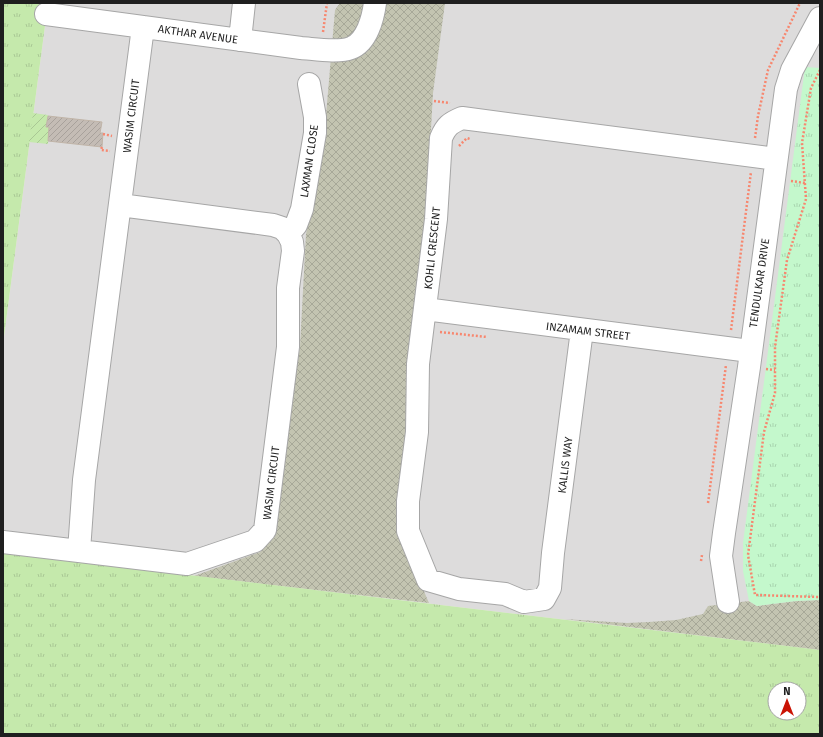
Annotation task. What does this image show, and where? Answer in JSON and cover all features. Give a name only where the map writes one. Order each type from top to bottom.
[{"type":"street","points":[[240,40],[244,3]]},
{"type":"street","name":"AKTHAR AVENUE","points":[[46,14],[301,48],[337,50],[351,48],[360,42],[372,20],[375,3]]},
{"type":"street","name":"TENDULKAR DRIVE","points":[[728,602],[708,557],[724,533],[750,359],[786,89],[792,70],[820,18]]},
{"type":"street","name":"WASIM CIRCUIT","points":[[143,27],[84,480],[78,551],[187,564],[255,541],[265,530],[288,347],[288,288],[293,251],[292,242],[288,234]]},
{"type":"street","name":"LAXMAN CLOSE","points":[[288,234],[296,225],[302,209],[315,133],[315,117],[310,84]]},
{"type":"street","name":"KOHLI CRESCENT","points":[[544,599],[524,602],[505,594],[460,589],[428,580],[408,532],[408,501],[417,432],[418,364],[435,317],[436,219],[441,138],[445,129],[452,122],[462,118],[776,159]]},
{"type":"street","points":[[120,205],[273,225],[282,228],[288,234]]},
{"type":"street","name":"INZAMAM STREET","points":[[435,317],[582,330],[724,356],[750,359]]},
{"type":"street","name":"KALLIS WAY","points":[[544,599],[550,588],[582,330]]},
{"type":"street","points":[[3,542],[78,551]]},
{"type":"path","points":[[708,506],[726,364],[724,356],[758,116],[768,70],[800,3]]},
{"type":"path","points":[[820,70],[811,88],[802,143],[806,199],[787,260],[775,347],[776,393],[764,432],[748,555],[755,595],[820,597]]},
{"type":"path","points":[[103,134],[112,136]]},
{"type":"path","points":[[456,149],[467,138],[475,139]]},
{"type":"path","points":[[438,339],[435,317],[494,338]]},
{"type":"path","points":[[750,359],[775,370]]},
{"type":"shaded area","points":[[48,3],[820,3],[820,650],[3,553],[3,344]]},
{"type":"shaded area","points":[[340,3],[445,3],[433,93],[426,219],[398,531],[429,603],[194,576],[260,552],[272,536],[300,347],[306,234],[313,202],[325,127],[335,10]]},
{"type":"shaded area","points":[[820,600],[820,650],[564,619],[627,623],[676,620],[703,614],[708,606],[749,601],[757,606],[796,601]]},
{"type":"green space","points":[[3,3],[48,3],[3,344]]},
{"type":"green space","points":[[805,67],[820,68],[820,600],[796,601],[757,606],[749,601],[743,571],[743,543]]},
{"type":"green space","points":[[33,113],[48,115],[46,127],[49,127],[48,144],[29,142]]},
{"type":"green space","points":[[3,553],[820,650],[820,734],[3,734]]},
{"type":"building","points":[[48,116],[102,122],[100,133],[103,133],[102,147],[48,141],[49,127],[46,127]]}]
